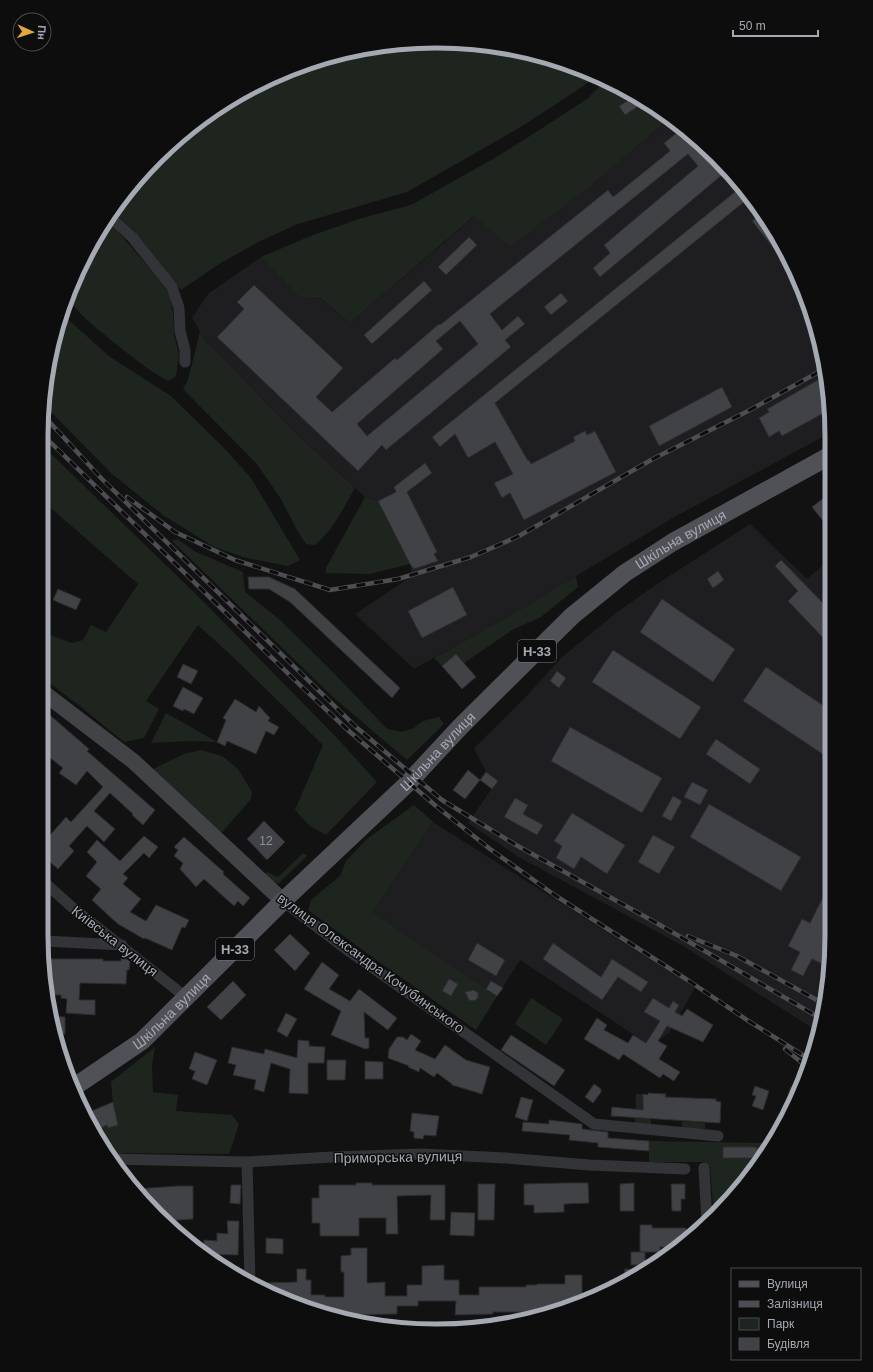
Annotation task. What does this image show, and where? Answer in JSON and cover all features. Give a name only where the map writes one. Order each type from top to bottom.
[{"type":"main road","name":"Шкільна вулиця","points":[[78,1084],[142,1041],[283,901],[408,783],[461,726],[572,616],[625,573],[673,542],[825,458]]},
{"type":"street","points":[[113,221],[132,236],[172,287],[179,308],[180,331],[185,350],[185,362]]},
{"type":"street","name":"вулиця Олександра Кочубинського","points":[[48,696],[133,761],[283,901],[349,951],[594,1124],[718,1136]]},
{"type":"street","name":"Київська вулиця","points":[[48,886],[73,908],[187,998]]},
{"type":"street","points":[[48,941],[122,946]]},
{"type":"street","name":"Приморська вулиця","points":[[119,1159],[248,1162],[422,1154],[506,1158],[589,1165],[685,1169]]},
{"type":"street","points":[[248,1162],[250,1276]]},
{"type":"street","points":[[704,1168],[707,1214]]},
{"type":"shaded area","points":[[665,122],[693,144],[729,180],[760,221],[773,242],[795,288],[812,336],[818,361],[822,386],[825,435],[671,519],[513,614],[414,669],[355,614],[412,576],[410,564],[378,501],[365,497],[297,434],[206,341],[192,318],[208,294],[261,257],[299,297],[318,297],[350,323],[475,216],[510,247],[592,185]]},
{"type":"shaded area","points":[[750,524],[807,579],[825,563],[825,936],[822,986],[814,1029],[683,946],[517,856],[468,823],[497,781],[486,772],[474,748],[523,700],[561,658],[616,613],[654,586]]},
{"type":"shaded area","points":[[433,822],[695,988],[669,1033],[660,1039],[654,1048],[520,960],[497,996],[373,912]]},
{"type":"green space","points":[[436,48],[462,49],[512,55],[537,61],[590,80],[519,128],[407,192],[298,224],[260,241],[219,264],[181,290],[134,231],[117,216],[144,180],[180,144],[221,113],[242,100],[288,78],[336,61],[386,51]]},
{"type":"green space","points":[[601,85],[631,100],[665,122],[592,185],[510,247],[474,216],[350,323],[319,297],[299,297],[261,257],[313,235],[362,218],[411,205],[493,159],[587,99]]},
{"type":"green space","points":[[111,225],[157,277],[169,293],[173,313],[174,334],[179,356],[176,376],[169,381],[149,369],[114,342],[89,322],[72,304],[88,265]]},
{"type":"green space","points":[[67,318],[110,357],[171,396],[225,449],[251,478],[300,560],[288,566],[247,558],[214,547],[163,515],[111,473],[49,410],[55,361]]},
{"type":"green space","points":[[200,331],[206,341],[297,434],[355,488],[332,526],[315,545],[306,544],[281,499],[256,463],[183,389],[188,380]]},
{"type":"green space","points":[[48,451],[204,602],[337,738],[377,782],[326,835],[310,826],[295,810],[323,745],[198,625],[146,701],[159,709],[144,738],[124,742],[48,682],[48,634],[72,643],[83,640],[91,625],[106,632],[138,584],[48,505]]},
{"type":"green space","points":[[365,497],[378,501],[410,564],[370,574],[326,573],[326,568]]},
{"type":"green space","points":[[177,539],[196,552],[243,572],[245,592],[280,620],[330,669],[387,729],[402,732],[414,728],[423,721],[439,717],[444,724],[407,760],[333,697],[172,541]]},
{"type":"green space","points":[[576,576],[578,587],[541,617],[512,630],[464,663],[456,654],[442,666],[434,658],[513,614]]},
{"type":"green space","points":[[166,713],[217,742],[191,741],[151,743]]},
{"type":"green space","points":[[201,750],[222,756],[238,769],[252,792],[251,799],[220,834],[153,769],[184,754]]},
{"type":"green space","points":[[414,805],[433,822],[373,912],[497,996],[476,1030],[308,910],[311,900],[340,876],[346,861],[367,839]]},
{"type":"green space","points":[[303,853],[307,856],[278,884],[264,877],[267,872],[278,877]]},
{"type":"green space","points":[[531,998],[563,1019],[546,1045],[515,1024]]},
{"type":"green space","points":[[155,1047],[152,1065],[153,1092],[178,1095],[176,1111],[232,1115],[239,1124],[229,1154],[114,1153],[97,1125],[101,1128],[107,1125],[108,1128],[118,1125],[113,1102],[111,1082]]},
{"type":"green space","points":[[790,1086],[793,1088],[783,1111]]},
{"type":"green space","points":[[636,1094],[643,1094],[642,1118],[651,1119],[651,1125],[635,1124]]},
{"type":"green space","points":[[682,1121],[705,1123],[705,1129],[682,1128]]},
{"type":"green space","points":[[649,1141],[765,1143],[745,1172],[729,1192],[713,1208],[710,1167],[705,1162],[649,1162]]},
{"type":"building","points":[[630,99],[634,102],[637,107],[625,115],[619,106]]},
{"type":"building","points":[[678,132],[693,144],[723,174],[600,277],[593,268],[610,253],[604,245],[698,166],[688,154],[490,314],[502,330],[518,316],[525,324],[505,340],[511,347],[386,450],[382,445],[358,471],[217,337],[244,309],[237,302],[254,285],[343,368],[316,397],[332,412],[395,358],[397,360],[439,324],[440,325],[608,190],[613,197],[670,151],[664,143]],"holes":[[[460,321],[478,344],[367,436],[357,424],[443,349],[436,341]]]},
{"type":"building","points":[[737,190],[745,200],[495,403],[531,464],[575,441],[573,437],[585,431],[587,435],[595,431],[616,472],[524,520],[510,493],[502,498],[494,483],[513,474],[495,442],[468,458],[455,434],[440,447],[432,437]]},
{"type":"building","points":[[757,217],[777,249],[775,250],[752,221]]},
{"type":"building","points":[[469,237],[477,245],[446,275],[438,267]]},
{"type":"building","points":[[424,281],[432,290],[372,344],[364,335]]},
{"type":"building","points":[[561,293],[568,301],[551,315],[544,307]]},
{"type":"building","points":[[821,378],[824,413],[782,436],[779,431],[769,437],[759,418],[769,412],[767,409]]},
{"type":"building","points":[[722,387],[732,407],[659,446],[649,426]]},
{"type":"building","points":[[425,463],[432,473],[407,492],[437,552],[434,554],[438,561],[414,569],[378,501],[396,492],[394,487]]},
{"type":"building","points":[[825,497],[825,523],[812,507]]},
{"type":"building","points":[[781,560],[824,604],[825,603],[825,640],[788,601],[798,591],[775,566]]},
{"type":"building","points":[[718,571],[724,580],[713,588],[707,579]]},
{"type":"building","points":[[248,577],[269,577],[295,589],[400,688],[392,698],[290,602],[269,589],[249,589]]},
{"type":"building","points":[[453,587],[467,615],[422,638],[408,611]]},
{"type":"building","points":[[58,589],[81,599],[76,610],[53,600]]},
{"type":"building","points":[[662,599],[735,649],[713,682],[640,632]]},
{"type":"building","points":[[613,650],[701,707],[680,739],[592,682]]},
{"type":"building","points":[[456,654],[476,677],[462,689],[442,666]]},
{"type":"building","points":[[183,664],[198,671],[191,684],[177,677]]},
{"type":"building","points":[[766,667],[825,707],[825,756],[743,701]]},
{"type":"building","points":[[557,671],[566,678],[559,688],[550,681]]},
{"type":"building","points":[[183,687],[203,698],[194,714],[173,706]]},
{"type":"building","points":[[235,699],[256,712],[259,706],[270,718],[268,721],[279,727],[274,735],[266,731],[256,754],[227,741],[225,746],[217,742],[226,720],[223,718]]},
{"type":"building","points":[[48,713],[89,749],[87,751],[155,810],[143,825],[110,793],[94,811],[115,829],[104,842],[87,826],[69,846],[74,851],[58,869],[48,860],[48,837],[66,817],[71,822],[103,787],[87,771],[76,785],[59,773],[63,768],[48,756]]},
{"type":"building","points":[[570,727],[662,778],[642,813],[551,761]]},
{"type":"building","points":[[716,739],[760,769],[750,784],[706,754]]},
{"type":"building","points":[[468,770],[480,780],[465,799],[453,790]]},
{"type":"building","points":[[486,772],[498,781],[492,789],[480,780]]},
{"type":"building","points":[[692,782],[708,790],[700,805],[684,797]]},
{"type":"building","points":[[673,796],[682,801],[671,821],[662,816]]},
{"type":"building","points":[[515,798],[528,805],[523,814],[543,825],[537,835],[504,817]]},
{"type":"building","points":[[709,804],[801,857],[781,891],[690,837]]},
{"type":"building","points":[[572,813],[625,845],[607,874],[581,857],[574,869],[556,858],[562,846],[554,841]]},
{"type":"building","points":[[264,821],[285,842],[267,860],[247,839]]},
{"type":"building","points":[[653,835],[675,847],[659,874],[638,862]]},
{"type":"building","points":[[144,836],[158,847],[149,858],[144,853],[123,874],[128,878],[123,884],[141,899],[130,912],[146,921],[156,905],[189,920],[185,928],[182,927],[172,950],[145,938],[144,939],[118,924],[92,900],[101,889],[86,876],[97,862],[87,852],[97,840],[120,861]]},
{"type":"building","points":[[184,837],[224,872],[223,874],[250,898],[243,906],[238,901],[234,906],[204,879],[196,887],[180,869],[183,863],[174,856],[178,850],[174,847]]},
{"type":"building","points":[[825,893],[824,965],[812,959],[803,976],[791,970],[800,952],[788,946],[802,919],[810,923]]},
{"type":"building","points":[[290,934],[310,953],[295,971],[274,950]]},
{"type":"building","points":[[477,943],[505,960],[496,976],[468,960]]},
{"type":"building","points":[[553,943],[601,977],[612,959],[648,982],[641,992],[618,977],[602,1000],[543,959]]},
{"type":"building","points":[[49,959],[103,959],[103,961],[121,961],[121,959],[127,959],[130,962],[129,970],[127,970],[126,984],[80,983],[79,1000],[95,1000],[95,1015],[66,1013],[67,999],[61,998],[61,995],[52,995],[52,980],[51,980]]},
{"type":"building","points":[[322,962],[339,975],[329,989],[350,1001],[359,989],[397,1018],[388,1030],[364,1012],[365,1038],[369,1038],[369,1048],[365,1049],[331,1035],[341,1011],[304,989]]},
{"type":"building","points":[[449,979],[458,984],[451,996],[442,991]]},
{"type":"building","points":[[233,981],[246,995],[221,1020],[207,1007]]},
{"type":"building","points":[[491,981],[503,988],[497,996],[486,989]]},
{"type":"building","points":[[474,990],[478,993],[478,998],[474,1001],[469,1000],[465,992]]},
{"type":"building","points":[[653,998],[669,1008],[673,1001],[679,1005],[675,1012],[682,1016],[687,1009],[713,1025],[703,1042],[667,1026],[658,1041],[667,1046],[659,1059],[680,1072],[674,1081],[663,1074],[660,1078],[623,1054],[619,1060],[584,1039],[597,1018],[607,1025],[604,1030],[628,1043],[633,1035],[646,1043],[660,1021],[644,1012]]},
{"type":"building","points":[[286,1013],[297,1019],[287,1037],[277,1031]]},
{"type":"building","points":[[56,1016],[65,1017],[65,1034],[61,1034]]},
{"type":"building","points":[[411,1034],[421,1041],[415,1050],[435,1059],[445,1045],[466,1060],[490,1067],[482,1094],[452,1085],[437,1073],[434,1077],[420,1068],[419,1072],[408,1067],[409,1066],[388,1058],[389,1049],[397,1037],[403,1037],[407,1040]]},
{"type":"building","points":[[511,1035],[565,1070],[554,1086],[501,1050]]},
{"type":"building","points":[[298,1040],[309,1041],[309,1046],[325,1047],[324,1063],[308,1063],[308,1094],[289,1093],[290,1069],[271,1063],[264,1092],[254,1089],[256,1080],[233,1075],[236,1065],[228,1063],[232,1047],[264,1054],[265,1049],[297,1058]]},
{"type":"building","points":[[195,1052],[217,1060],[207,1085],[192,1079],[195,1071],[189,1069]]},
{"type":"building","points":[[327,1060],[346,1060],[345,1080],[327,1080]]},
{"type":"building","points":[[365,1061],[383,1062],[383,1079],[365,1079]]},
{"type":"building","points":[[594,1084],[601,1089],[601,1092],[593,1103],[585,1097]]},
{"type":"building","points":[[755,1086],[769,1091],[763,1110],[752,1106],[756,1096],[752,1095]]},
{"type":"building","points":[[648,1093],[666,1094],[665,1097],[716,1099],[716,1101],[721,1102],[720,1123],[611,1116],[612,1107],[643,1110],[643,1094],[648,1095]]},
{"type":"building","points":[[521,1097],[533,1100],[527,1121],[515,1117]]},
{"type":"building","points":[[113,1102],[118,1125],[108,1128],[107,1125],[101,1128],[97,1125],[90,1112]]},
{"type":"building","points":[[412,1113],[439,1116],[436,1136],[424,1135],[423,1139],[414,1138],[414,1132],[410,1131]]},
{"type":"building","points":[[549,1120],[582,1124],[582,1129],[608,1132],[608,1138],[649,1141],[649,1151],[598,1147],[598,1143],[569,1140],[570,1135],[522,1131],[523,1122],[549,1124]]},
{"type":"building","points":[[723,1147],[762,1148],[755,1158],[723,1158]]},
{"type":"building","points":[[356,1183],[372,1183],[372,1185],[445,1185],[445,1220],[430,1220],[431,1195],[397,1196],[398,1234],[386,1234],[386,1218],[359,1218],[359,1236],[320,1236],[320,1223],[312,1223],[312,1198],[319,1198],[319,1185],[356,1185]]},
{"type":"building","points":[[588,1183],[589,1203],[564,1204],[564,1212],[534,1213],[534,1205],[524,1205],[524,1184]]},
{"type":"building","points":[[634,1183],[634,1211],[620,1211],[620,1184]]},
{"type":"building","points":[[478,1184],[495,1184],[494,1220],[478,1220]]},
{"type":"building","points":[[671,1184],[685,1184],[685,1199],[681,1199],[681,1211],[672,1211]]},
{"type":"building","points":[[231,1185],[241,1185],[240,1204],[230,1203]]},
{"type":"building","points":[[193,1186],[193,1219],[172,1220],[141,1189]]},
{"type":"building","points":[[451,1212],[475,1213],[474,1236],[450,1235]]},
{"type":"building","points":[[227,1221],[239,1221],[238,1255],[214,1254],[204,1247],[204,1240],[217,1241],[217,1233],[228,1234]]},
{"type":"building","points":[[640,1225],[652,1225],[652,1228],[686,1228],[686,1234],[669,1247],[660,1247],[660,1252],[640,1252]]},
{"type":"building","points":[[266,1238],[283,1239],[283,1254],[266,1253]]},
{"type":"building","points":[[351,1248],[367,1248],[367,1283],[385,1282],[385,1296],[407,1296],[407,1285],[422,1285],[422,1266],[444,1265],[444,1280],[459,1280],[459,1295],[479,1295],[479,1287],[526,1287],[526,1285],[537,1284],[565,1284],[565,1275],[582,1275],[582,1294],[585,1294],[533,1312],[493,1312],[493,1314],[455,1315],[456,1301],[418,1301],[418,1306],[397,1306],[397,1314],[351,1315],[312,1303],[264,1283],[297,1282],[297,1269],[306,1269],[306,1280],[311,1280],[311,1295],[344,1297],[344,1272],[341,1272],[341,1256],[351,1255]]},
{"type":"building","points":[[631,1252],[645,1252],[645,1263],[642,1265],[631,1265]]},
{"type":"building","points":[[625,1269],[635,1269],[631,1272],[625,1275]]},
{"type":"railway","points":[[127,497],[175,532],[235,560],[330,590],[398,579],[471,557],[519,536],[651,460],[750,410],[820,371]]},
{"type":"railway","points":[[49,421],[101,478],[356,727],[442,800],[516,845],[660,925],[817,1016]]},
{"type":"railway","points":[[48,440],[302,687],[350,732],[436,806],[490,849],[556,896],[805,1057]]},
{"type":"railway","points":[[688,936],[737,956],[820,1002]]},
{"type":"railway","points":[[785,1049],[803,1063]]}]
